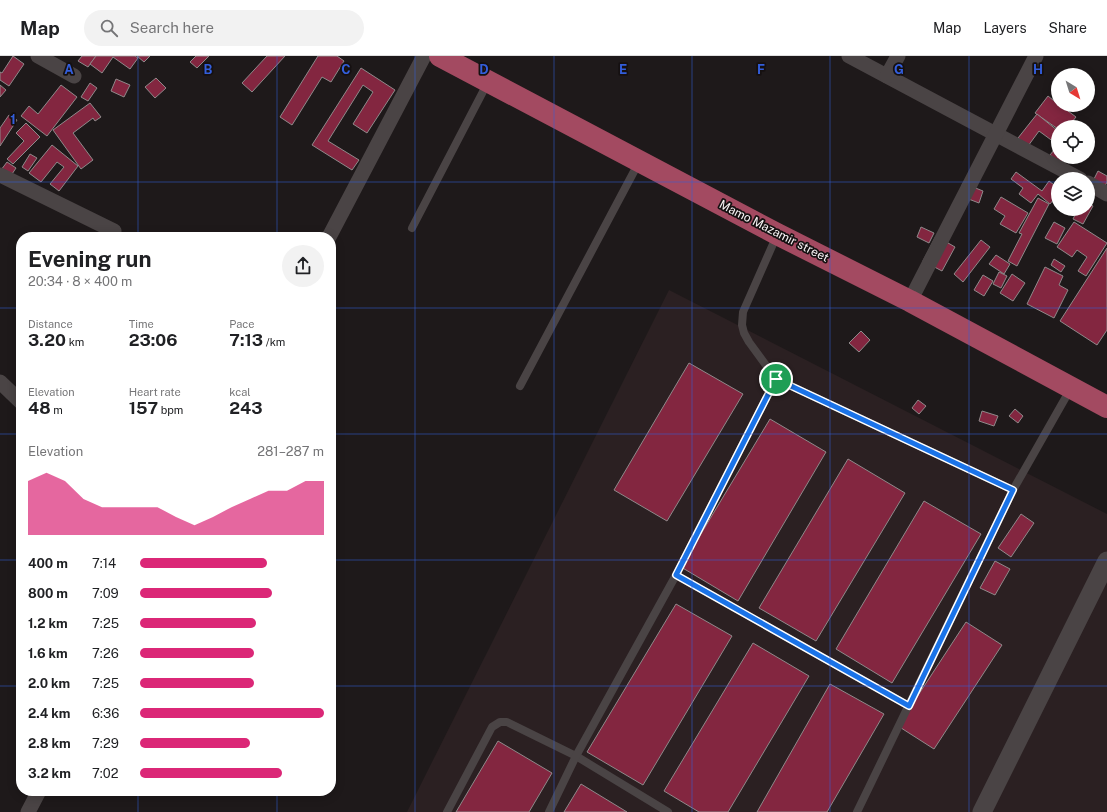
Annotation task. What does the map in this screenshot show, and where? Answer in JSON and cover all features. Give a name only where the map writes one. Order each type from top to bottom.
[{"type":"main road","name":"Mamo Mazamir street","points":[[440,56],[777,234],[910,301],[1107,407]]},
{"type":"street","points":[[38,56],[74,76]]},
{"type":"street","points":[[332,232],[424,56]]},
{"type":"street","points":[[849,56],[1067,172]]},
{"type":"street","points":[[887,76],[898,56]]},
{"type":"street","points":[[910,301],[1036,56]]},
{"type":"street","points":[[0,175],[114,231]]},
{"type":"street","points":[[1095,188],[1107,194]]},
{"type":"street","points":[[0,382],[16,397]]},
{"type":"street","points":[[982,812],[1107,561]]},
{"type":"street","points":[[28,812],[36,796]]},
{"type":"lane","points":[[412,228],[488,81]]},
{"type":"lane","points":[[520,386],[640,161]]},
{"type":"lane","points":[[777,234],[743,312],[742,325],[749,342],[776,379],[1013,490]]},
{"type":"lane","points":[[549,812],[576,756],[676,575],[776,379]]},
{"type":"lane","points":[[857,812],[1013,490],[1071,387]]},
{"type":"lane","points":[[676,575],[909,706]]},
{"type":"lane","points":[[447,812],[492,727],[500,722],[506,722],[576,756],[668,812]]},
{"type":"shaded area","points":[[669,290],[1107,514],[1107,812],[407,812]]},
{"type":"building","points":[[13,56],[24,64],[9,86],[0,80],[0,72],[2,73]]},
{"type":"building","points":[[82,56],[96,56],[88,67],[78,61]]},
{"type":"building","points":[[96,56],[135,56],[138,58],[130,69],[113,57],[102,73],[90,64]]},
{"type":"building","points":[[137,56],[150,56],[144,62]]},
{"type":"building","points":[[196,56],[209,56],[197,68],[190,62]]},
{"type":"building","points":[[267,56],[285,56],[252,92],[242,83]]},
{"type":"building","points":[[318,56],[337,56],[344,61],[331,82],[322,77],[292,125],[280,117]]},
{"type":"building","points":[[361,68],[395,90],[367,133],[353,124],[373,92],[363,85],[328,141],[359,160],[352,170],[312,145]]},
{"type":"building","points":[[156,78],[166,88],[155,98],[145,87]]},
{"type":"building","points":[[116,79],[130,85],[124,97],[111,91]]},
{"type":"building","points":[[90,83],[97,88],[88,101],[81,97]]},
{"type":"building","points":[[0,85],[6,90],[0,97]]},
{"type":"building","points":[[61,85],[77,97],[47,136],[21,116],[29,106],[38,114]]},
{"type":"building","points":[[1048,96],[1051,98],[1051,112],[1069,112],[1076,117],[1074,120],[1051,120],[1051,124],[1035,113]]},
{"type":"building","points":[[90,103],[101,117],[95,121],[93,118],[73,133],[93,160],[81,169],[53,130]]},
{"type":"building","points":[[1037,114],[1051,125],[1051,140],[1039,131],[1028,146],[1018,138]]},
{"type":"building","points":[[9,115],[17,120],[0,146],[0,128]]},
{"type":"building","points":[[26,123],[40,137],[13,164],[7,159],[24,141],[16,133]]},
{"type":"building","points":[[52,145],[78,166],[59,191],[50,184],[64,167],[57,162],[41,182],[29,173]]},
{"type":"building","points":[[30,154],[37,158],[28,171],[22,167]]},
{"type":"building","points":[[7,162],[16,168],[10,177],[1,170]]},
{"type":"building","points":[[1098,171],[1107,176],[1105,186],[1095,180]]},
{"type":"building","points":[[1016,172],[1042,191],[1049,181],[1051,183],[1051,203],[1050,204],[1038,194],[1031,203],[1019,194],[1023,188],[1011,179]]},
{"type":"building","points":[[963,183],[983,191],[979,203],[958,195]]},
{"type":"building","points":[[1001,197],[1028,213],[1016,233],[1000,224],[1005,216],[994,209]]},
{"type":"building","points":[[1038,198],[1049,204],[1017,266],[1008,261],[1022,234],[1019,233]]},
{"type":"building","points":[[1074,216],[1087,216],[1083,224],[1073,219]]},
{"type":"building","points":[[1054,222],[1065,228],[1057,244],[1045,238]]},
{"type":"building","points":[[1074,222],[1107,243],[1086,276],[1078,271],[1087,257],[1077,250],[1072,257],[1057,247]]},
{"type":"building","points":[[921,227],[934,233],[929,243],[917,237]]},
{"type":"building","points":[[936,236],[955,247],[942,271],[923,261]]},
{"type":"building","points":[[981,240],[990,247],[963,282],[954,274]]},
{"type":"building","points":[[1107,248],[1107,330],[1097,345],[1060,321]]},
{"type":"building","points":[[996,255],[1010,264],[1004,274],[989,264]]},
{"type":"building","points":[[1054,259],[1065,266],[1061,272],[1051,265]]},
{"type":"building","points":[[1045,267],[1063,276],[1059,285],[1068,290],[1054,318],[1027,304]]},
{"type":"building","points":[[999,272],[1007,276],[1001,288],[993,284]]},
{"type":"building","points":[[1012,274],[1025,283],[1013,301],[1000,293]]},
{"type":"building","points":[[983,275],[993,281],[984,296],[974,290]]},
{"type":"building","points":[[861,331],[870,340],[859,352],[849,343]]},
{"type":"building","points":[[689,363],[743,394],[667,521],[614,490]]},
{"type":"building","points":[[918,400],[926,406],[919,414],[912,408]]},
{"type":"building","points":[[1015,409],[1023,416],[1018,423],[1009,416]]},
{"type":"building","points":[[982,411],[998,416],[994,426],[979,421]]},
{"type":"building","points":[[770,419],[826,452],[738,601],[681,567]]},
{"type":"building","points":[[848,459],[905,493],[816,641],[759,608]]},
{"type":"building","points":[[924,501],[981,534],[892,683],[836,649]]},
{"type":"building","points":[[1021,514],[1034,523],[1011,557],[998,548]]},
{"type":"building","points":[[995,561],[1010,569],[995,595],[980,588]]},
{"type":"building","points":[[676,604],[732,636],[643,785],[587,752]]},
{"type":"building","points":[[966,622],[1002,645],[934,749],[898,726]]},
{"type":"building","points":[[753,643],[809,676],[728,812],[699,812],[664,791]]},
{"type":"building","points":[[830,684],[884,714],[827,812],[757,812]]},
{"type":"building","points":[[498,741],[552,773],[529,812],[456,812]]},
{"type":"building","points":[[581,784],[627,812],[564,812]]},
{"type":"route","points":[[776,379],[1013,490],[909,706],[676,575],[776,379]]}]
